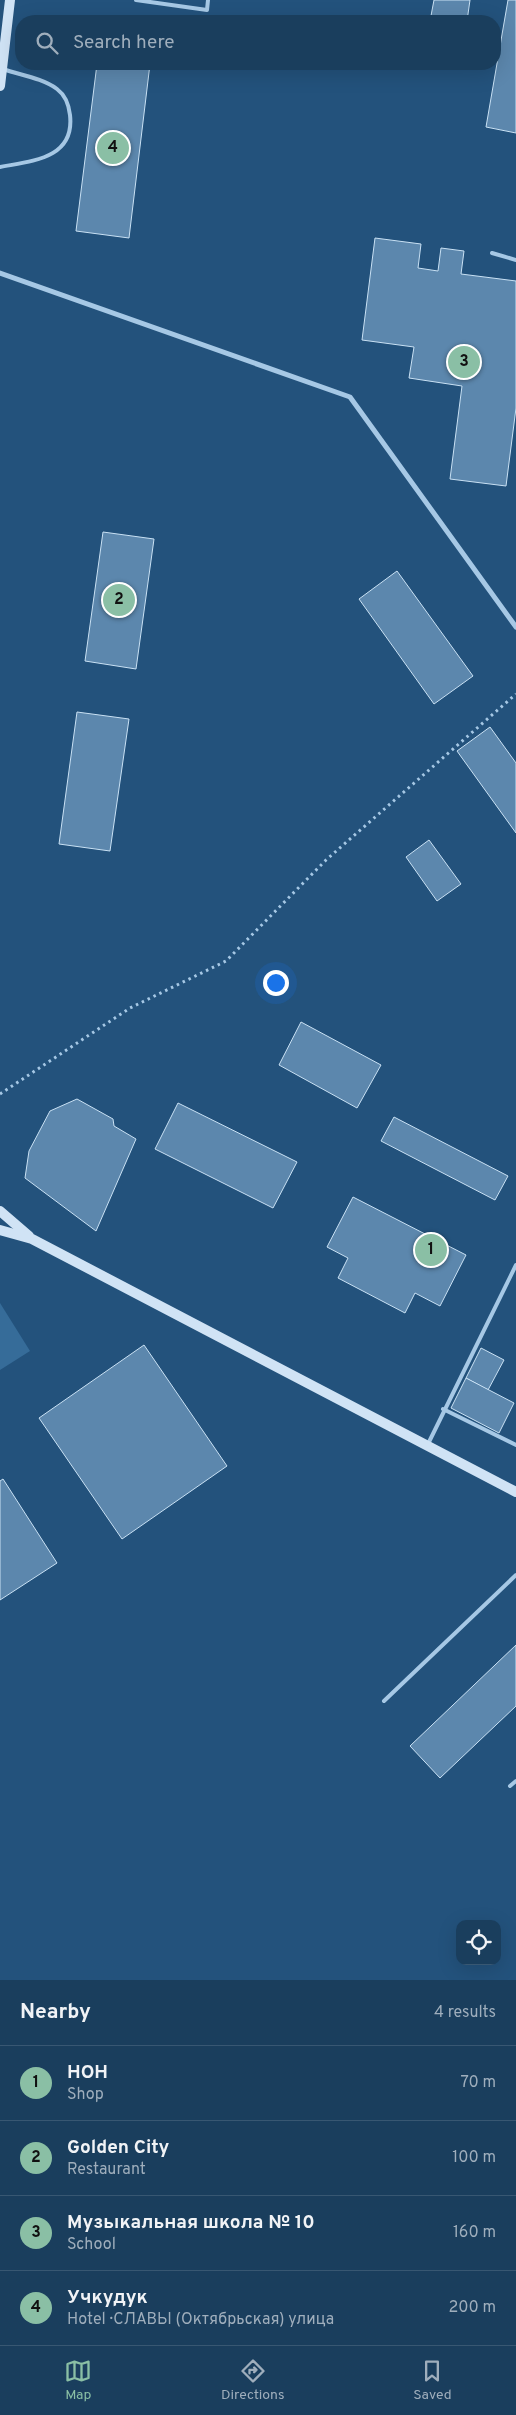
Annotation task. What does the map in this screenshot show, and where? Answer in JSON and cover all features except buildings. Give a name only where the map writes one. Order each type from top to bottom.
[{"type":"main road","points":[[0,86],[10,0]]},
{"type":"main road","points":[[0,1211],[32,1239]]},
{"type":"main road","points":[[0,1230],[32,1239],[516,1492]]},
{"type":"street","points":[[0,273],[350,397],[516,627]]},
{"type":"lane","points":[[136,0],[207,10],[208,0]]},
{"type":"lane","points":[[0,167],[47,157],[56,152],[69,133],[71,122],[66,100],[59,90],[50,85],[2,69]]},
{"type":"lane","points":[[492,253],[516,260]]},
{"type":"lane","points":[[427,1446],[443,1409],[516,1265]]},
{"type":"lane","points":[[443,1409],[516,1445]]},
{"type":"lane","points":[[384,1701],[516,1575]]},
{"type":"lane","points":[[510,1786],[516,1781]]},
{"type":"path","points":[[0,1094],[130,1008],[226,961],[326,860],[516,694]]},
{"type":"shaded area","points":[[0,1303],[30,1351],[0,1370]]},
{"type":"place","name":"Учкудук","points":[[113,148]]},
{"type":"place","name":"Музыкальная школа № 10","points":[[464,362]]},
{"type":"place","name":"Golden City","points":[[119,600]]},
{"type":"place","name":"НОН","points":[[431,1250]]}]
